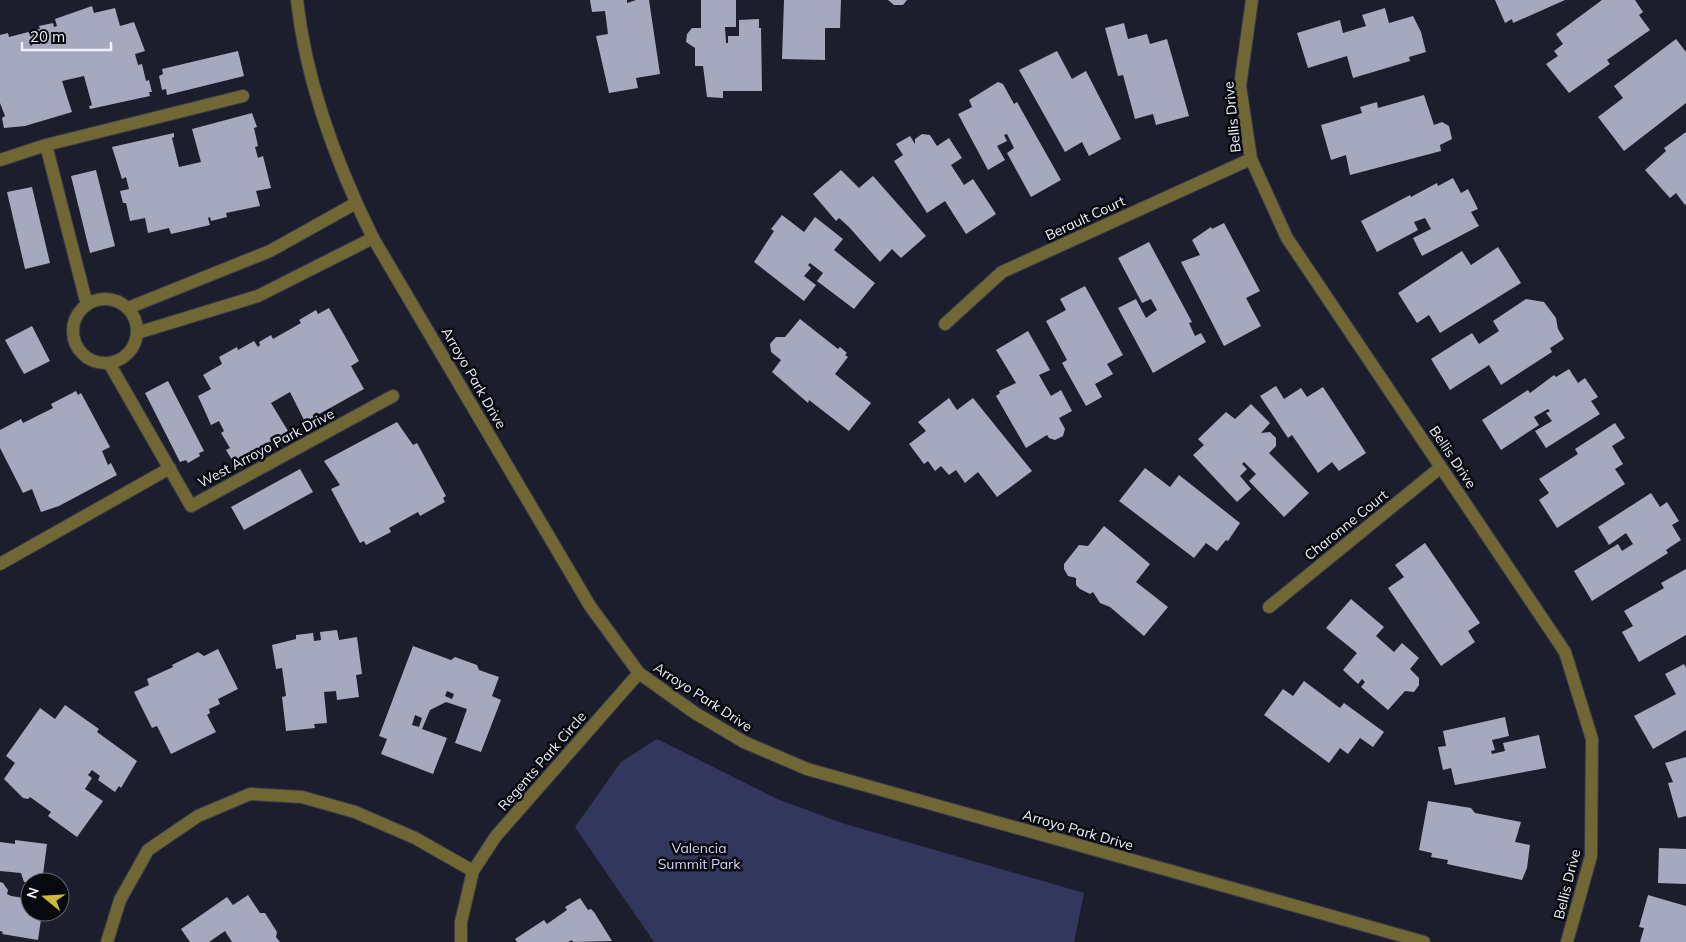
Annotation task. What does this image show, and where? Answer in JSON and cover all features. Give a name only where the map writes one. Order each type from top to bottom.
[{"type":"street","name":"Arroyo Park Drive","points":[[297,0],[300,29],[325,121],[356,203],[373,238],[590,606],[639,674],[695,713],[744,742],[807,769],[1424,942]]},
{"type":"street","name":"Bellis Drive","points":[[1252,0],[1240,86],[1251,158],[1287,238],[1564,652],[1592,739],[1591,856],[1567,942]]},
{"type":"street","points":[[0,160],[46,145],[243,96]]},
{"type":"street","points":[[46,145],[87,305]]},
{"type":"street","name":"Berault Court","points":[[945,324],[1002,272],[1251,158]]},
{"type":"street","points":[[128,308],[270,251],[356,203]]},
{"type":"street","points":[[137,333],[258,296],[373,238]]},
{"type":"street","points":[[104,299],[121,303],[128,308],[133,315],[137,333],[134,344],[128,352],[109,362],[89,358],[81,351],[76,342],[75,322],[80,312],[87,305],[104,299]]},
{"type":"street","name":"West Arroyo Park Drive","points":[[109,362],[191,506],[393,396]]},
{"type":"street","name":"Charonne Court","points":[[1269,607],[1441,467]]},
{"type":"street","points":[[0,564],[170,468]]},
{"type":"street","name":"Regents Park Circle","points":[[461,942],[462,922],[473,871],[496,836],[639,674]]},
{"type":"street","points":[[107,942],[120,900],[148,850],[198,816],[250,794],[302,797],[355,812],[416,838],[473,871]]},
{"type":"green space","name":"Valencia Summit Park","points":[[657,739],[777,799],[845,824],[1084,893],[1074,942],[654,942],[575,827],[621,762]]},
{"type":"building","points":[[590,0],[627,0],[627,3],[636,0],[649,0],[660,74],[636,78],[638,88],[609,93],[596,36],[608,34],[605,11],[592,12]]},
{"type":"building","points":[[701,0],[736,0],[736,27],[725,27],[726,43],[728,43],[728,36],[739,36],[739,20],[759,19],[759,28],[761,28],[762,91],[723,91],[723,98],[707,97],[703,66],[695,66],[695,48],[686,42],[687,34],[692,28],[701,28]]},
{"type":"building","points":[[784,0],[841,0],[840,28],[825,28],[825,60],[782,59]]},
{"type":"building","points":[[888,0],[907,0],[903,5],[894,5]]},
{"type":"building","points":[[1495,0],[1565,0],[1513,23],[1512,19],[1505,23]]},
{"type":"building","points":[[1602,0],[1635,0],[1643,12],[1639,15],[1650,30],[1607,60],[1610,64],[1569,93],[1546,64],[1558,56],[1554,51],[1563,44],[1556,34]]},
{"type":"building","points":[[92,6],[94,13],[115,8],[120,26],[134,22],[145,51],[135,54],[138,65],[142,64],[146,81],[149,80],[152,92],[149,92],[150,96],[90,109],[89,106],[92,105],[84,76],[62,81],[72,112],[25,126],[4,128],[2,118],[5,116],[0,103],[0,35],[8,33],[9,37],[40,29],[39,26],[53,23],[54,27],[57,26],[55,19]]},
{"type":"building","points":[[1385,8],[1389,23],[1413,16],[1421,32],[1426,52],[1409,57],[1410,61],[1353,78],[1347,56],[1308,68],[1297,33],[1340,20],[1343,33],[1366,26],[1362,15]]},
{"type":"building","points":[[1124,23],[1128,39],[1147,34],[1150,44],[1167,39],[1189,116],[1156,125],[1153,114],[1135,119],[1123,75],[1118,76],[1105,28]]},
{"type":"building","points":[[1676,39],[1686,52],[1686,103],[1624,151],[1598,117],[1623,98],[1614,86]]},
{"type":"building","points":[[238,51],[244,76],[167,95],[166,89],[162,90],[159,76],[163,74],[162,69]]},
{"type":"building","points":[[1057,51],[1072,79],[1086,71],[1121,139],[1089,156],[1082,142],[1065,152],[1019,70]]},
{"type":"building","points":[[998,82],[1003,84],[1014,104],[1017,102],[1061,180],[1031,197],[1007,153],[1014,148],[1007,134],[1004,135],[1007,141],[997,146],[1005,160],[988,170],[958,114],[972,107],[969,100]]},
{"type":"building","points":[[1424,95],[1434,125],[1442,122],[1449,126],[1452,139],[1440,145],[1441,151],[1350,175],[1346,155],[1331,160],[1321,125],[1362,113],[1360,107],[1377,102],[1378,108]]},
{"type":"building","points":[[252,113],[257,127],[254,128],[258,146],[255,147],[258,158],[263,156],[271,188],[256,191],[260,206],[226,213],[227,217],[211,221],[210,217],[208,218],[210,225],[171,234],[169,228],[148,233],[145,218],[130,221],[126,203],[123,203],[120,191],[129,189],[126,177],[122,179],[112,147],[174,133],[172,138],[179,167],[201,162],[192,129]]},
{"type":"building","points":[[1686,132],[1685,205],[1676,193],[1670,198],[1645,170],[1666,151],[1664,148]]},
{"type":"building","points":[[922,134],[930,135],[937,146],[949,138],[962,158],[951,165],[964,185],[973,179],[996,214],[966,234],[945,201],[927,213],[894,161],[903,155],[896,144],[910,136],[915,144],[915,139]]},
{"type":"building","points":[[96,170],[115,246],[90,253],[71,176]]},
{"type":"building","points":[[841,170],[859,188],[873,176],[926,236],[901,258],[892,249],[880,262],[849,227],[839,218],[836,221],[813,194]]},
{"type":"building","points":[[1453,178],[1461,193],[1468,189],[1478,209],[1471,212],[1479,226],[1422,256],[1413,238],[1431,229],[1425,218],[1414,222],[1418,230],[1377,252],[1361,221],[1410,195],[1411,197],[1437,183],[1438,186]]},
{"type":"building","points":[[32,187],[50,263],[25,269],[7,192]]},
{"type":"building","points":[[782,215],[804,232],[815,217],[843,239],[834,250],[875,283],[854,309],[817,281],[823,273],[810,263],[808,265],[811,268],[804,276],[816,285],[804,301],[754,262],[774,231],[771,229]]},
{"type":"building","points":[[1224,223],[1260,291],[1246,298],[1261,326],[1224,346],[1181,262],[1200,255],[1192,240],[1211,227],[1212,229]]},
{"type":"building","points":[[1149,242],[1192,322],[1189,323],[1195,336],[1201,333],[1206,342],[1153,373],[1118,308],[1136,299],[1146,318],[1157,310],[1151,299],[1142,303],[1118,258]]},
{"type":"building","points":[[1498,247],[1521,283],[1440,333],[1429,315],[1417,323],[1398,293],[1462,251],[1471,265]]},
{"type":"building","points":[[1085,286],[1123,355],[1107,364],[1113,374],[1095,384],[1102,397],[1086,406],[1062,363],[1067,360],[1046,321],[1066,310],[1060,299]]},
{"type":"building","points":[[1526,299],[1544,302],[1556,318],[1558,329],[1564,339],[1550,348],[1552,352],[1501,385],[1489,365],[1450,390],[1431,359],[1472,333],[1479,344],[1499,331],[1493,321]]},
{"type":"building","points":[[329,308],[359,361],[351,366],[364,389],[305,422],[290,392],[271,403],[288,431],[236,462],[234,458],[232,460],[226,450],[230,448],[221,433],[224,431],[219,421],[211,425],[198,396],[211,389],[203,375],[222,364],[219,357],[237,347],[238,350],[254,341],[258,347],[260,345],[259,342],[271,335],[273,339],[301,323],[299,320],[316,310],[318,314]]},
{"type":"building","points":[[800,319],[838,349],[840,347],[847,353],[845,355],[848,357],[835,374],[871,403],[849,431],[809,400],[808,403],[772,372],[781,360],[771,352],[770,344],[776,337],[785,337]]},
{"type":"building","points":[[32,326],[50,361],[24,374],[5,340]]},
{"type":"building","points":[[1028,331],[1050,370],[1039,375],[1051,396],[1061,390],[1072,411],[1059,418],[1065,429],[1063,436],[1055,440],[1047,435],[1026,448],[996,396],[1000,393],[999,391],[1016,383],[996,350]]},
{"type":"building","points":[[1569,369],[1578,383],[1585,378],[1598,397],[1591,401],[1600,414],[1546,448],[1535,431],[1552,421],[1546,413],[1550,411],[1548,409],[1534,417],[1539,425],[1501,450],[1482,420],[1528,390],[1530,393],[1554,375],[1556,377]]},
{"type":"building","points":[[168,381],[204,451],[199,453],[200,456],[188,463],[186,460],[180,462],[145,393]]},
{"type":"building","points":[[1276,386],[1284,399],[1301,388],[1307,397],[1323,387],[1366,453],[1339,471],[1332,462],[1318,473],[1292,435],[1288,438],[1260,396]]},
{"type":"building","points":[[76,391],[78,395],[81,393],[110,447],[102,451],[108,465],[111,463],[117,475],[59,506],[41,512],[32,489],[23,493],[0,448],[0,430],[21,419],[23,423],[53,408],[51,404]]},
{"type":"building","points":[[949,398],[957,410],[973,398],[1032,471],[997,497],[978,472],[965,483],[956,470],[949,475],[941,466],[935,471],[928,461],[924,464],[909,444],[926,431],[918,422]]},
{"type":"building","points":[[1251,404],[1270,423],[1261,433],[1270,432],[1276,438],[1276,446],[1269,453],[1309,493],[1284,517],[1249,481],[1256,474],[1244,462],[1242,464],[1247,469],[1240,476],[1251,489],[1237,502],[1193,455],[1204,445],[1198,439],[1226,412],[1235,419]]},
{"type":"building","points":[[397,422],[413,445],[417,443],[446,496],[443,498],[445,502],[420,516],[418,512],[389,528],[391,532],[366,545],[364,541],[360,543],[331,489],[340,485],[324,461]]},
{"type":"building","points":[[1615,423],[1625,438],[1612,446],[1623,464],[1615,469],[1625,484],[1557,528],[1539,500],[1549,493],[1539,479],[1578,454],[1575,449]]},
{"type":"building","points":[[1145,468],[1170,487],[1179,475],[1240,523],[1228,541],[1226,540],[1217,551],[1206,543],[1194,558],[1119,501]]},
{"type":"building","points":[[300,469],[313,492],[244,530],[231,507]]},
{"type":"building","points":[[1651,493],[1660,507],[1667,502],[1679,521],[1672,525],[1681,540],[1666,550],[1668,553],[1592,601],[1574,571],[1618,544],[1622,551],[1633,544],[1626,533],[1609,545],[1598,527]]},
{"type":"building","points":[[1104,526],[1150,564],[1136,582],[1168,607],[1144,636],[1110,607],[1100,603],[1093,592],[1090,594],[1080,589],[1076,585],[1076,578],[1068,576],[1064,569],[1064,564],[1079,545],[1088,546]]},
{"type":"building","points":[[1425,543],[1480,623],[1468,631],[1475,642],[1441,666],[1388,588],[1404,577],[1395,565]]},
{"type":"building","points":[[1686,569],[1686,635],[1639,662],[1622,632],[1633,626],[1624,611],[1664,588],[1661,583]]},
{"type":"building","points":[[1351,599],[1384,627],[1376,636],[1394,652],[1402,643],[1419,658],[1410,669],[1419,678],[1419,685],[1414,692],[1405,691],[1388,710],[1361,687],[1365,682],[1362,679],[1358,684],[1343,670],[1357,653],[1326,628]]},
{"type":"building","points":[[337,630],[339,640],[357,637],[362,674],[356,675],[359,697],[337,700],[336,691],[324,692],[327,723],[314,724],[315,728],[286,731],[282,697],[286,696],[282,668],[276,669],[272,645],[296,639],[296,635],[313,633],[314,641],[321,640],[320,632]]},
{"type":"building","points":[[413,646],[451,660],[455,657],[477,665],[479,670],[499,677],[492,696],[501,700],[481,752],[455,743],[467,709],[446,702],[430,710],[422,729],[447,738],[433,774],[381,754],[387,739],[379,736]],"holes":[[[447,691],[454,694],[452,699],[445,696]],[[415,715],[422,718],[419,727],[412,725]]]},
{"type":"building","points":[[218,649],[238,689],[218,699],[220,704],[209,709],[210,713],[207,715],[216,732],[171,754],[157,726],[152,728],[134,692],[149,685],[147,679],[173,667],[172,665],[198,652],[204,656]]},
{"type":"building","points":[[1684,664],[1686,668],[1686,730],[1653,749],[1634,716],[1676,694],[1665,674]]},
{"type":"building","points":[[1304,681],[1340,708],[1344,703],[1384,732],[1373,747],[1360,738],[1348,754],[1340,748],[1329,763],[1264,715],[1283,689],[1293,696]]},
{"type":"building","points":[[65,705],[99,729],[97,732],[137,761],[121,788],[119,786],[115,792],[98,780],[100,776],[92,770],[88,775],[92,778],[85,789],[103,801],[77,837],[48,816],[51,812],[30,797],[28,799],[23,798],[4,779],[15,763],[6,756],[40,708],[55,719]]},
{"type":"building","points":[[1505,717],[1509,736],[1492,740],[1495,750],[1491,751],[1492,754],[1505,751],[1503,743],[1539,735],[1546,768],[1455,785],[1451,768],[1443,770],[1438,747],[1446,746],[1443,731]]},
{"type":"building","points":[[1686,757],[1686,816],[1678,818],[1668,783],[1673,782],[1665,763]]},
{"type":"building","points":[[1428,801],[1471,808],[1475,813],[1521,822],[1515,842],[1530,845],[1527,868],[1522,880],[1447,864],[1448,860],[1431,857],[1432,853],[1419,850]]},
{"type":"building","points":[[15,840],[47,844],[43,872],[0,871],[0,842],[15,844]]},
{"type":"building","points":[[1659,848],[1686,849],[1686,884],[1658,883]]},
{"type":"building","points":[[0,882],[8,890],[7,894],[20,897],[20,922],[41,922],[38,940],[2,934],[3,932],[0,931]]},
{"type":"building","points":[[248,895],[260,913],[265,913],[277,932],[276,937],[280,942],[232,942],[225,931],[209,942],[190,942],[181,929],[227,897],[233,905]]},
{"type":"building","points":[[1648,895],[1686,906],[1686,942],[1640,942],[1644,928],[1639,927]]},
{"type":"building","points":[[580,898],[588,910],[591,909],[594,912],[612,941],[517,942],[515,939],[544,920],[547,924],[567,910],[565,907]]}]
